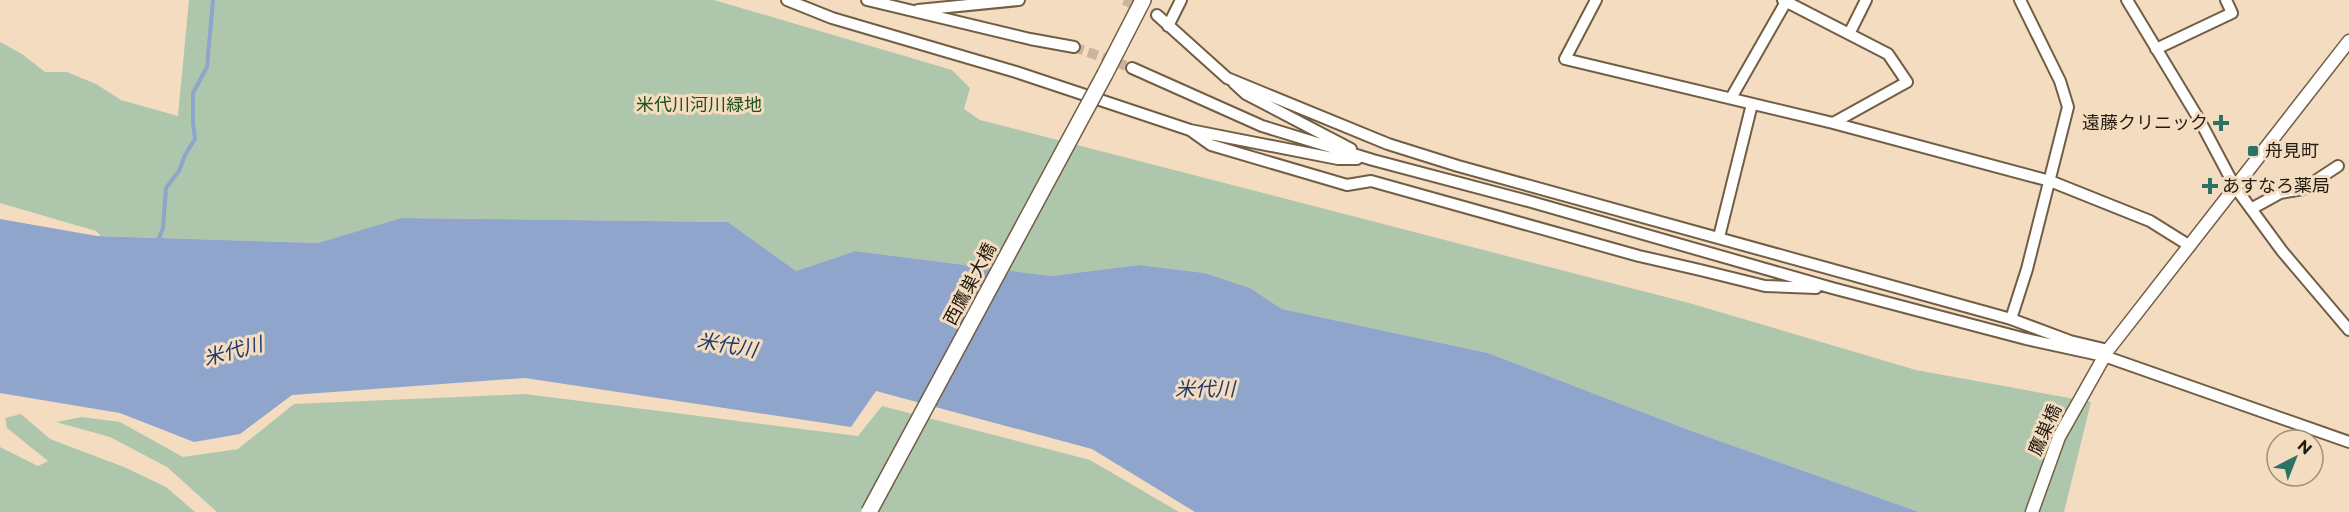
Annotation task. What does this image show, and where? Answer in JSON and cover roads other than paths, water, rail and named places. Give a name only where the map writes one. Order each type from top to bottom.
[{"type":"main road","name":"西鷹巣大橋","points":[[869,512],[1143,0]]},
{"type":"street","points":[[787,0],[832,18],[1016,72],[1190,130],[1338,159],[1373,160]]},
{"type":"street","points":[[867,0],[1030,39],[1074,47]]},
{"type":"street","points":[[907,11],[1019,0]]},
{"type":"street","points":[[1168,26],[1181,0]]},
{"type":"street","points":[[1596,0],[1565,59],[1833,123],[2050,181],[2150,221],[2190,246]]},
{"type":"street","points":[[1849,34],[1866,0]]},
{"type":"street","points":[[2011,319],[2027,269],[2068,107],[2060,81],[2020,0]]},
{"type":"street","points":[[2127,0],[2200,121],[2235,187],[2282,251],[2348,326]]},
{"type":"street","points":[[2156,49],[2232,13],[2226,0]]},
{"type":"street","points":[[1731,98],[1785,1],[1888,54],[1906,82],[1833,123]]},
{"type":"street","points":[[1157,15],[1246,93],[1373,160]]},
{"type":"street","name":"鷹巣橋","points":[[2032,512],[2059,438],[2104,358],[2349,40]]},
{"type":"street","points":[[1132,68],[1262,126],[1373,160],[1528,201],[1832,288],[2104,358],[2349,442]]},
{"type":"street","points":[[1227,78],[1398,147],[1458,166],[2011,319],[2070,341],[2104,358]]},
{"type":"street","points":[[1719,237],[1752,104]]},
{"type":"street","points":[[1190,130],[1211,145],[1347,185],[1371,181],[1639,256],[1765,286],[1832,288]]},
{"type":"street","points":[[2251,208],[2280,192],[2303,189],[2338,166]]},
{"type":"water","name":"米代川","points":[[401,218],[728,222],[796,271],[855,251],[1051,276],[1139,265],[1205,273],[1250,288],[1282,309],[1488,353],[1689,430],[1919,512],[1195,512],[1092,449],[876,391],[851,427],[525,378],[292,395],[240,434],[194,442],[120,413],[0,393],[0,219],[97,236],[318,243]]},
{"type":"waterway","points":[[157,243],[163,228],[166,188],[179,171],[195,139],[193,93],[207,67],[213,0]]},
{"type":"tunnel","points":[[1124,0],[1157,15]]},
{"type":"tunnel","points":[[1074,47],[1132,68]]},
{"type":"place","name":"遠藤クリニック","points":[[2221,123]]},
{"type":"place","name":"舟見町","points":[[2253,151]]},
{"type":"place","name":"あすなろ薬局","points":[[2210,186]]},
{"type":"park label","name":"米代川河川緑地","points":[[699,105]]}]
